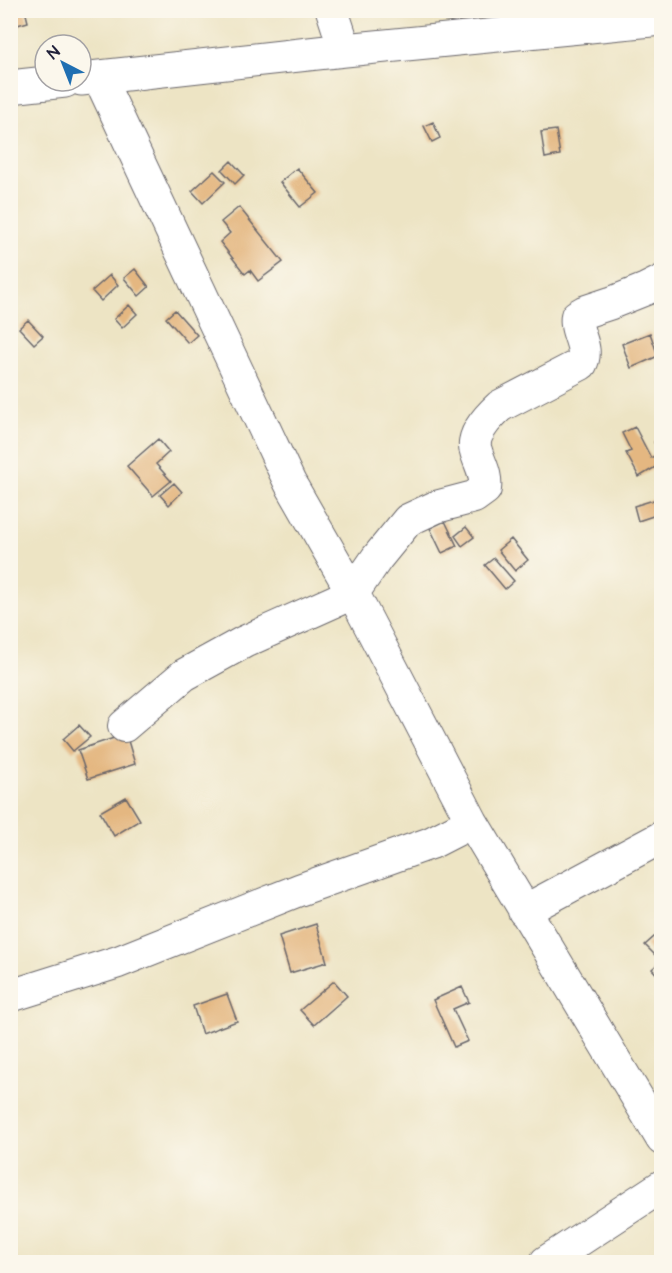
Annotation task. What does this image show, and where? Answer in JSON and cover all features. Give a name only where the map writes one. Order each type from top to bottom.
[{"type":"main road","points":[[93,78],[662,19]]},
{"type":"main road","points":[[10,87],[33,84]]},
{"type":"street","points":[[332,10],[345,50]]},
{"type":"street","points":[[93,84],[290,483],[353,594],[472,822],[662,1139]]},
{"type":"street","points":[[124,726],[184,675],[244,642],[353,594],[377,558],[408,520],[436,507],[474,497],[485,489],[486,480],[475,450],[476,438],[490,415],[500,406],[581,364],[585,351],[577,327],[577,316],[662,281]]},
{"type":"street","points":[[10,996],[118,962],[299,890],[431,843],[472,822]]},
{"type":"street","points":[[525,911],[662,837]]},
{"type":"street","points":[[546,1263],[662,1186]]},
{"type":"building","points":[[10,10],[25,10],[28,22],[14,26]]},
{"type":"building","points":[[433,122],[440,138],[432,142],[424,126]]},
{"type":"building","points":[[556,130],[560,155],[545,158],[541,132]]},
{"type":"building","points":[[231,161],[244,175],[235,184],[222,170]]},
{"type":"building","points":[[297,168],[318,193],[300,207],[280,182]]},
{"type":"building","points":[[214,171],[225,182],[203,203],[192,191]]},
{"type":"building","points":[[239,207],[283,262],[258,281],[250,270],[245,274],[220,242],[230,233],[221,222]]},
{"type":"building","points":[[135,269],[149,287],[139,296],[124,278]]},
{"type":"building","points":[[110,275],[118,285],[101,301],[92,291]]},
{"type":"building","points":[[129,305],[137,314],[122,328],[114,319]]},
{"type":"building","points":[[175,310],[197,335],[188,343],[166,318]]},
{"type":"building","points":[[28,320],[43,336],[34,344],[19,328]]},
{"type":"building","points":[[650,333],[658,356],[631,368],[622,344]]},
{"type":"building","points":[[635,427],[651,458],[659,453],[654,442],[662,438],[662,463],[639,477],[626,453],[631,451],[622,433]]},
{"type":"building","points":[[158,439],[169,452],[156,464],[171,481],[153,496],[127,466]]},
{"type":"building","points":[[174,483],[182,492],[169,505],[160,495]]},
{"type":"building","points":[[657,499],[662,513],[638,521],[634,506]]},
{"type":"building","points":[[445,521],[457,546],[442,553],[430,528]]},
{"type":"building","points":[[466,527],[474,537],[462,546],[455,536]]},
{"type":"building","points":[[511,539],[528,560],[515,571],[498,550]]},
{"type":"building","points":[[494,558],[514,581],[505,589],[485,565]]},
{"type":"building","points":[[79,725],[90,737],[73,751],[63,739]]},
{"type":"building","points":[[126,734],[135,764],[88,779],[78,750]]},
{"type":"building","points":[[126,797],[140,820],[114,836],[100,812]]},
{"type":"building","points":[[316,924],[327,962],[290,973],[279,936]]},
{"type":"building","points":[[662,930],[662,952],[657,957],[645,945]]},
{"type":"building","points":[[662,960],[662,980],[652,969]]},
{"type":"building","points":[[334,981],[347,996],[314,1025],[300,1010]]},
{"type":"building","points":[[462,987],[469,1002],[453,1009],[468,1041],[454,1047],[433,1000]]},
{"type":"building","points":[[227,994],[237,1021],[202,1034],[193,1006]]}]
